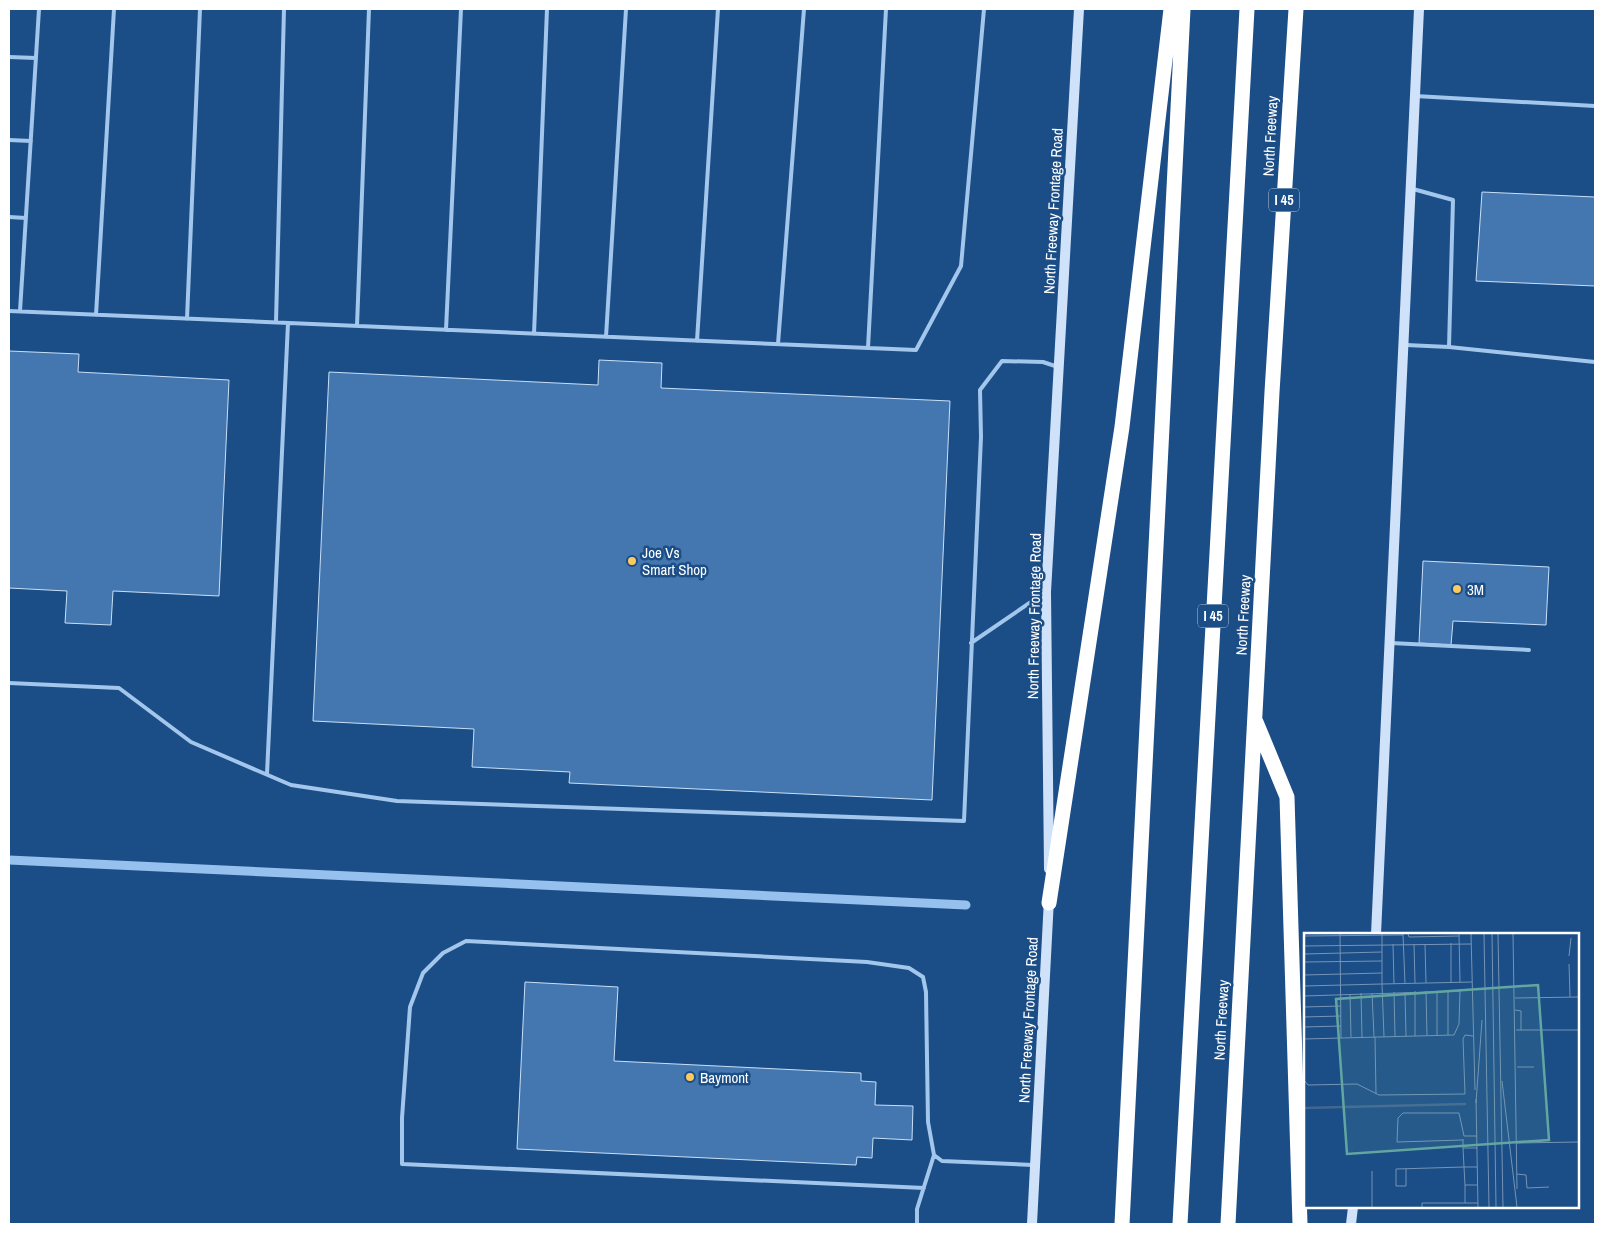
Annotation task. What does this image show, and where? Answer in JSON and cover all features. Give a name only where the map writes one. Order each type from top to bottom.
[{"type":"highway","points":[[1049,902],[1122,427],[1171,9]]},
{"type":"highway","points":[[1122,1224],[1184,9]]},
{"type":"highway","name":"North Freeway","points":[[1180,1224],[1246,9]]},
{"type":"highway","name":"North Freeway","points":[[1228,1224],[1254,718],[1296,9]]},
{"type":"highway","points":[[1254,718],[1286,797],[1300,1224]]},
{"type":"main road","name":"North Freeway Frontage Road","points":[[1032,1224],[1049,902],[1046,592],[1079,9]]},
{"type":"main road","points":[[1376,933],[1419,9]]},
{"type":"main road","points":[[1351,1224],[1353,1208]]},
{"type":"lane","points":[[20,311],[40,9]]},
{"type":"lane","points":[[96,315],[114,9]]},
{"type":"lane","points":[[188,319],[200,9]]},
{"type":"lane","points":[[276,322],[284,9]]},
{"type":"lane","points":[[357,326],[369,9]]},
{"type":"lane","points":[[446,330],[461,9]]},
{"type":"lane","points":[[534,334],[547,9]]},
{"type":"lane","points":[[606,337],[626,9]]},
{"type":"lane","points":[[697,341],[718,9]]},
{"type":"lane","points":[[778,344],[804,9]]},
{"type":"lane","points":[[868,348],[886,9]]},
{"type":"lane","points":[[9,311],[916,350],[961,266],[984,9]]},
{"type":"lane","points":[[9,57],[36,58]]},
{"type":"lane","points":[[1415,96],[1595,106]]},
{"type":"lane","points":[[9,140],[31,141]]},
{"type":"lane","points":[[1410,188],[1453,200],[1449,347]]},
{"type":"lane","points":[[9,217],[26,218]]},
{"type":"lane","points":[[266,774],[288,323]]},
{"type":"lane","points":[[1403,345],[1449,347],[1595,362]]},
{"type":"lane","points":[[9,683],[119,688],[191,742],[291,785],[398,801],[964,821],[981,436],[980,390],[1002,361],[1043,362],[1059,368]]},
{"type":"lane","points":[[971,642],[1046,592]]},
{"type":"lane","points":[[1389,643],[1529,650]]},
{"type":"lane","points":[[917,1224],[917,1209],[924,1188],[934,1155],[928,1122],[926,992],[923,977],[909,968],[867,962],[466,941],[443,953],[422,973],[410,1007],[402,1118],[402,1164],[924,1188]]},
{"type":"lane","points":[[934,1155],[942,1161],[1035,1165]]},
{"type":"building","points":[[1482,192],[1595,197],[1595,286],[1476,281]]},
{"type":"building","points":[[9,351],[79,354],[78,372],[229,380],[219,596],[113,591],[111,625],[65,623],[67,591],[9,588]]},
{"type":"building","name":"Joe Vs Smart Shop","points":[[599,360],[662,363],[661,388],[950,401],[932,800],[569,783],[570,772],[472,767],[474,729],[313,721],[329,372],[598,385]]},
{"type":"building","points":[[1423,561],[1549,567],[1546,625],[1453,621],[1451,645],[1419,643]]},
{"type":"building","name":"Baymont","points":[[525,982],[618,987],[614,1061],[861,1073],[861,1081],[876,1082],[875,1105],[913,1106],[912,1140],[873,1138],[872,1158],[857,1157],[856,1165],[517,1149]]},
{"type":"waterway","points":[[9,860],[966,905]]},
{"type":"place","name":"Joe Vs Smart Shop","points":[[632,561]]},
{"type":"place","name":"3M","points":[[1457,589]]},
{"type":"place","name":"Baymont","points":[[690,1077]]}]
